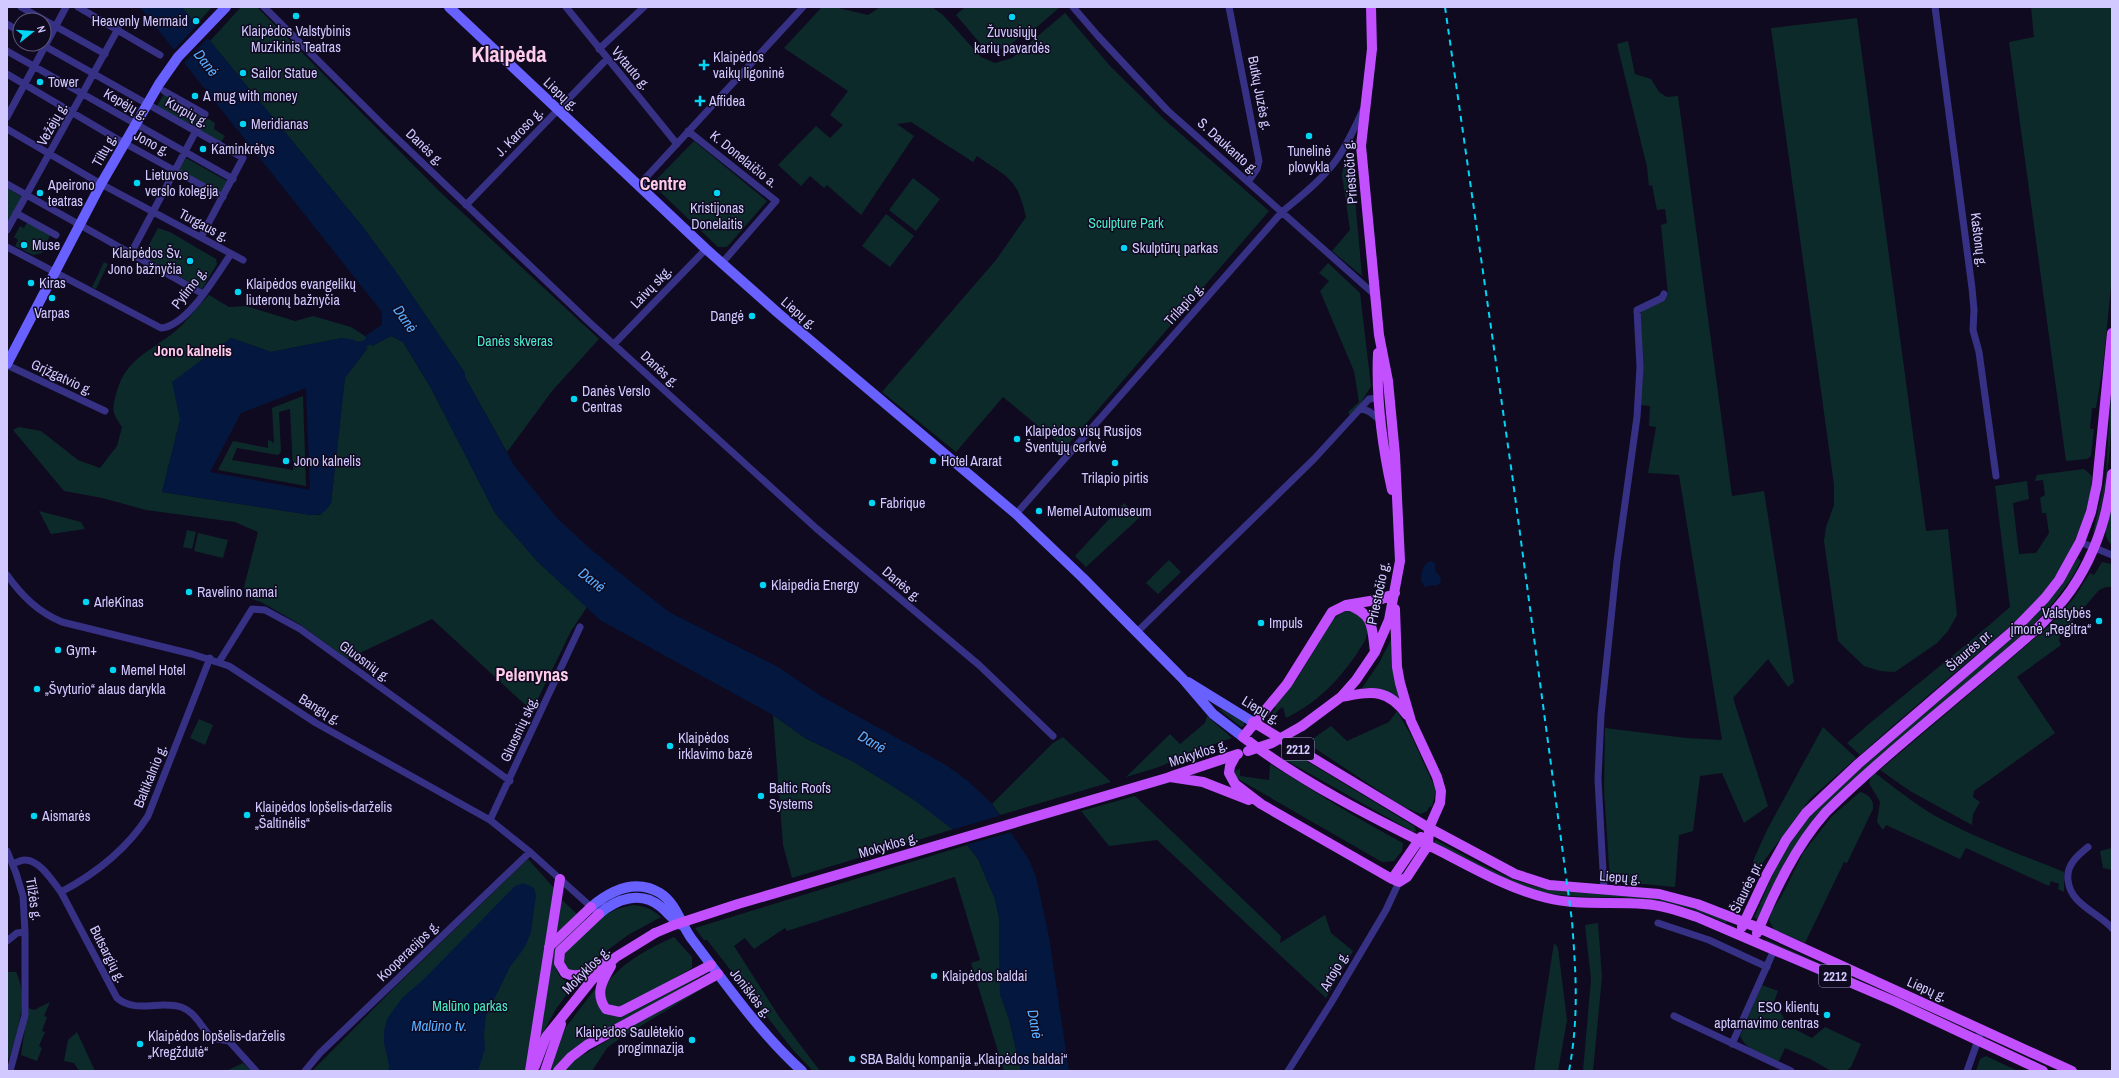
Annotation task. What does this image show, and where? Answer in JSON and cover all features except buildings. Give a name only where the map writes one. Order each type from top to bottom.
[{"type":"main road","name":"Tiltų g.","points":[[7,364],[101,184],[146,104],[178,57],[226,7]]},
{"type":"main road","name":"Liepų g.","points":[[449,7],[706,249],[840,366],[876,394],[1016,514],[1137,632],[1183,679],[1213,714],[1281,765],[1417,841],[1521,890],[1547,898],[1659,906],[1697,917],[1739,934],[1978,1040],[2044,1071]]},
{"type":"main road","name":"Priestočio g.","points":[[1248,751],[1272,743],[1302,726],[1340,697],[1356,680],[1375,652],[1386,632],[1395,596],[1400,561],[1395,456],[1390,397],[1379,335],[1361,146],[1372,49],[1371,7]]},
{"type":"main road","name":"Šiaurės pr.","points":[[1739,934],[1767,874],[1786,840],[1806,813],[1858,764],[2030,615],[2058,580],[2080,542],[2091,512],[2097,484],[2112,333]]},
{"type":"main road","name":"Priestočio g.","points":[[1379,335],[1377,384],[1380,420],[1385,457],[1398,517]]},
{"type":"main road","points":[[1378,398],[1390,397]]},
{"type":"main road","name":"Šiaurės pr.","points":[[1753,941],[1795,853],[1807,835],[1826,812],[2051,615],[2071,590],[2094,548],[2107,506],[2112,474]]},
{"type":"main road","points":[[1242,736],[1287,684],[1327,617],[1332,612],[1346,605],[1395,596],[1397,667],[1403,697],[1411,721],[1437,777],[1441,791],[1440,803],[1429,828],[1417,841],[1396,880]]},
{"type":"main road","points":[[1346,605],[1361,610],[1369,620],[1375,652]]},
{"type":"main road","name":"Liepų g.","points":[[1183,679],[1429,828],[1526,879],[1563,887],[1659,894],[1697,904],[1759,928],[2072,1071]]},
{"type":"main road","points":[[1340,697],[1367,693],[1384,694],[1397,703],[1411,721]]},
{"type":"main road","name":"Mokyklos g.","points":[[533,1071],[546,1037],[591,981],[616,957],[655,933],[674,925],[738,904],[1170,777],[1248,751]]},
{"type":"main road","points":[[1236,755],[1230,766],[1229,773],[1232,781],[1261,804]]},
{"type":"main road","points":[[1170,777],[1203,782],[1261,804],[1396,880],[1407,877],[1428,845],[1429,828]]},
{"type":"main road","points":[[530,1071],[560,879]]},
{"type":"main road","name":"Joniškės g.","points":[[590,907],[618,888],[648,888],[660,893],[670,902],[683,926],[718,974],[766,1034],[802,1071]]},
{"type":"main road","name":"Joniškės g.","points":[[599,914],[613,903],[636,898],[654,903],[683,926]]},
{"type":"main road","points":[[549,948],[590,907]]},
{"type":"main road","points":[[599,914],[560,950],[558,963],[565,973],[574,976],[583,974],[616,957]]},
{"type":"main road","points":[[616,957],[601,983],[599,992],[603,1005],[615,1012],[624,1011],[711,965]]},
{"type":"main road","points":[[558,1071],[571,1057],[587,1045],[718,974]]},
{"type":"main road","name":"Mokyklos g.","points":[[545,1071],[564,1015]]},
{"type":"street","points":[[21,7],[104,54]]},
{"type":"street","points":[[52,33],[66,7]]},
{"type":"street","points":[[78,7],[118,29],[160,55]]},
{"type":"street","name":"Danės g.","points":[[264,7],[466,205],[614,344],[817,529],[979,664],[1053,736]]},
{"type":"street","name":"Vytauto g.","points":[[566,7],[598,50],[677,144]]},
{"type":"street","points":[[598,50],[644,7]]},
{"type":"street","points":[[639,185],[803,7]]},
{"type":"street","name":"S. Daukanto g.","points":[[1072,7],[1144,87],[1375,295]]},
{"type":"street","name":"Butkų Juzės g.","points":[[1229,7],[1259,160],[1257,169],[1248,182]]},
{"type":"street","name":"Kaštonų g.","points":[[1935,7],[1972,288],[1974,310],[1973,330],[1979,352],[1996,476]]},
{"type":"street","name":"Vežėjų g.","points":[[7,230],[118,29]]},
{"type":"street","name":"Kurpių g.","points":[[52,50],[195,132],[244,158],[201,237]]},
{"type":"street","name":"Kepėjų g.","points":[[7,51],[233,179]]},
{"type":"street","points":[[7,117],[40,52]]},
{"type":"street","name":"J. Karoso g.","points":[[466,205],[607,59]]},
{"type":"street","name":"Jono g.","points":[[7,74],[124,143],[223,197]]},
{"type":"street","points":[[131,253],[205,114],[164,91]]},
{"type":"street","name":"Trilapio g.","points":[[1016,514],[1282,212],[1321,178],[1336,160],[1350,137],[1365,106]]},
{"type":"street","name":"Turgaus g.","points":[[7,129],[101,184],[243,260]]},
{"type":"street","name":"K. Donelaičio a.","points":[[688,131],[776,201],[722,263]]},
{"type":"street","points":[[7,184],[203,294]]},
{"type":"street","points":[[16,213],[56,235]]},
{"type":"street","points":[[7,247],[55,272]]},
{"type":"street","name":"Laivų skg.","points":[[614,344],[706,249]]},
{"type":"street","name":"Pylimo g.","points":[[55,272],[161,328],[175,325],[203,294],[231,254]]},
{"type":"street","points":[[1604,889],[1598,779],[1601,715],[1618,561],[1637,417],[1640,367],[1637,310],[1662,298],[1664,294]]},
{"type":"street","name":"Grįžgatvio g.","points":[[7,364],[105,411]]},
{"type":"street","points":[[1137,632],[1314,459],[1369,399],[1378,398]]},
{"type":"street","points":[[1361,408],[1370,412],[1380,420]]},
{"type":"street","points":[[2080,542],[2112,555]]},
{"type":"street","name":"Bangų g.","points":[[7,576],[33,605],[43,613],[62,622],[210,658],[242,674],[316,723],[490,820],[530,852],[599,914]]},
{"type":"street","name":"Gluosnių g.","points":[[219,662],[252,609],[265,610],[300,629],[510,781]]},
{"type":"street","name":"Gluosnių skg.","points":[[490,820],[510,781],[580,627]]},
{"type":"street","name":"Baltikalnio g.","points":[[61,892],[87,877],[110,860],[142,826],[148,816],[210,658]]},
{"type":"street","points":[[2088,848],[2078,855],[2070,868],[2067,875],[2068,887],[2074,897],[2112,928]]},
{"type":"street","name":"Tilžės g.","points":[[7,851],[13,864],[23,896],[25,932],[25,1015],[10,1071]]},
{"type":"street","name":"Kooperacijos g.","points":[[305,1071],[320,1053],[530,852]]},
{"type":"street","name":"Butsargių g.","points":[[13,864],[26,860],[33,862],[49,877],[61,892],[117,998],[124,1004],[139,1006],[181,1007],[195,1017],[212,1038],[229,1041],[256,1071]]},
{"type":"street","name":"Artojo g.","points":[[1288,1071],[1331,1003],[1386,910],[1396,880]]},
{"type":"street","points":[[1658,923],[1709,940],[1767,967]]},
{"type":"street","points":[[7,940],[17,933],[25,932]]},
{"type":"street","points":[[1732,1044],[1774,950]]},
{"type":"street","points":[[1674,1016],[1791,1071]]},
{"type":"street","points":[[1967,1071],[1982,1029]]},
{"type":"green space","points":[[182,7],[212,7],[196,25]]},
{"type":"green space","name":"Danės skveras","points":[[241,7],[257,7],[439,191],[599,339],[552,391],[507,452],[465,377],[465,373],[396,272],[362,226],[210,41]]},
{"type":"green space","name":"Sculpture Park","points":[[822,7],[834,7],[868,15],[880,7],[932,7],[943,15],[981,57],[995,63],[1012,58],[1065,13],[1111,67],[1166,121],[1269,211],[1065,448],[1003,397],[956,452],[882,392],[996,260],[1026,217],[1023,204],[1015,186],[1004,174],[977,156],[973,162],[911,122],[897,124],[914,136],[861,215],[827,185],[824,188],[810,176],[801,186],[778,165],[816,126],[830,138],[843,125],[830,115],[848,91],[784,48]]},
{"type":"green space","points":[[965,7],[1060,7],[1030,33],[1025,32],[1008,47],[993,51],[985,49],[956,15]]},
{"type":"green space","points":[[2031,7],[2112,7],[2112,276],[2103,366],[2096,408],[2092,408],[2090,429],[2094,429],[2091,456],[2087,459],[2066,461],[2009,42],[2034,37]]},
{"type":"green space","points":[[1857,18],[1926,531],[1948,529],[1957,615],[1948,631],[1937,643],[1895,672],[1880,671],[1864,666],[1838,641],[1824,541],[1826,527],[1834,505],[1834,485],[1771,28]]},
{"type":"green space","points":[[1628,41],[1635,74],[1651,79],[1659,92],[1667,97],[1678,96],[1732,496],[1764,491],[1794,682],[1788,687],[1768,659],[1733,698],[1768,806],[1744,823],[1722,773],[1700,776],[1693,831],[1679,835],[1675,887],[1610,881],[1604,790],[1605,728],[1686,738],[1722,740],[1679,475],[1648,473],[1656,427],[1649,426],[1650,406],[1640,405],[1640,314],[1642,310],[1666,298],[1668,294],[1661,225],[1667,223],[1665,209],[1657,210],[1652,185],[1649,186],[1647,167],[1617,44]]},
{"type":"green space","points":[[164,94],[201,115],[194,127],[157,106]]},
{"type":"green space","points":[[207,118],[215,123],[214,129],[225,136],[221,142],[200,131]]},
{"type":"green space","points":[[694,141],[767,201],[727,247],[718,247],[655,187],[655,181]]},
{"type":"green space","points":[[186,158],[227,181],[221,193],[179,170]]},
{"type":"green space","points":[[1344,164],[1352,165],[1362,276],[1332,251],[1350,230],[1342,175]]},
{"type":"green space","points":[[913,178],[940,199],[916,231],[889,210]]},
{"type":"green space","points":[[7,188],[22,197],[7,224]]},
{"type":"green space","points":[[886,214],[914,236],[890,267],[862,246]]},
{"type":"green space","points":[[28,221],[50,235],[42,253],[33,255],[15,246],[18,240],[14,237],[20,226],[24,228]]},
{"type":"green space","points":[[158,228],[170,232],[216,259],[217,264],[202,289],[143,256]]},
{"type":"green space","points":[[104,262],[108,264],[96,289],[92,287]]},
{"type":"green space","points":[[1328,263],[1360,293],[1371,386],[1359,406],[1350,416],[1348,412],[1359,402],[1354,371],[1320,291],[1329,281],[1319,273]]},
{"type":"green space","points":[[209,295],[229,307],[246,306],[295,321],[313,316],[351,327],[365,336],[372,346],[391,336],[403,342],[431,388],[495,513],[538,562],[587,607],[571,631],[532,711],[432,619],[347,659],[301,625],[261,602],[246,597],[244,587],[258,532],[235,522],[146,510],[102,498],[64,491],[13,430],[19,427],[41,431],[78,460],[100,468],[117,446],[122,427],[114,413],[113,406],[121,379],[127,370],[143,354],[180,327]],"holes":[[[231,338],[271,352],[342,338],[357,342],[360,341],[367,349],[345,377],[331,503],[320,515],[311,515],[162,492],[180,420]]]},
{"type":"green space","points":[[2112,374],[2111,424],[2107,474],[2098,521],[2093,533],[2106,475]]},
{"type":"green space","points":[[303,396],[306,486],[218,470],[233,441],[268,448],[269,440],[274,443],[272,408]],"holes":[[[290,409],[293,470],[232,460],[237,448],[278,455],[281,452],[279,412]]]},
{"type":"green space","points":[[2084,469],[2092,476],[2091,491],[2082,522],[2076,538],[2060,569],[2042,595],[2019,618],[1860,755],[1847,743],[2010,607],[1995,486],[2027,481],[2029,499],[2013,503],[2019,554],[2036,553],[2049,533],[2046,513],[2042,513],[2040,498],[2045,495],[2043,480],[2035,481],[2037,475]]},
{"type":"green space","points":[[2112,502],[2112,545],[2108,541],[2105,531]]},
{"type":"green space","points":[[1124,503],[1139,518],[1086,567],[1075,556]]},
{"type":"green space","points":[[39,511],[81,522],[85,529],[51,534]]},
{"type":"green space","points":[[187,530],[196,532],[192,549],[183,547]]},
{"type":"green space","points":[[198,533],[228,540],[223,558],[194,551]]},
{"type":"green space","points":[[2078,558],[2081,561],[2071,579],[2054,602],[2027,631],[1850,783],[1813,819],[1784,863],[1758,919],[1754,918],[1778,862],[1803,823],[1823,800],[2036,614],[2052,596]]},
{"type":"green space","points":[[1169,560],[1181,572],[1158,594],[1146,583]]},
{"type":"green space","points":[[2102,562],[2112,564],[2112,587],[2106,587],[2099,590],[2060,636],[2059,640],[2061,645],[2017,677],[2055,733],[1974,791],[1973,797],[1980,802],[1973,814],[1972,825],[1910,791],[1880,770],[2048,627],[2074,598],[2090,573],[2094,575]]},
{"type":"green space","points":[[1345,611],[1356,612],[1364,621],[1367,633],[1364,643],[1343,672],[1326,690],[1308,705],[1286,718],[1283,707],[1281,708],[1276,713],[1276,722],[1273,724],[1271,717],[1276,708],[1274,707],[1297,679],[1333,619]]},
{"type":"green space","points":[[1393,636],[1398,698],[1382,689],[1362,688],[1379,663]]},
{"type":"green space","points":[[1221,709],[1244,722],[1244,726],[1241,727],[1220,710]]},
{"type":"green space","points":[[1397,711],[1411,735],[1436,790],[1432,807],[1430,806],[1427,811],[1421,814],[1402,806],[1307,743],[1331,726],[1347,741],[1389,722]]},
{"type":"green space","points":[[773,715],[805,738],[854,762],[913,799],[954,829],[792,878],[783,845]]},
{"type":"green space","points":[[1207,716],[1232,738],[1190,752],[1190,754],[1156,768],[1126,777],[1170,734],[1180,744],[1205,723]]},
{"type":"green space","points":[[199,719],[213,725],[205,745],[190,738]]},
{"type":"green space","points":[[1823,727],[1856,758],[1810,799],[1761,865],[1755,866],[1753,861],[1767,830]]},
{"type":"green space","points":[[1063,737],[1111,782],[1000,815],[992,804],[1053,743]]},
{"type":"green space","points":[[1295,754],[1414,826],[1416,831],[1413,832],[1282,758]]},
{"type":"green space","points":[[1270,764],[1352,815],[1403,843],[1402,851],[1394,861],[1382,862],[1238,779],[1233,774],[1235,771],[1240,769],[1240,776],[1269,780]]},
{"type":"green space","points":[[1875,773],[1917,804],[1948,823],[2064,872],[2064,892],[2058,889],[2059,884],[2051,881],[2049,886],[1966,848],[1960,859],[1886,825],[1883,830],[1877,822],[1880,802],[1869,783],[1871,777]]},
{"type":"green space","points":[[1860,792],[1866,794],[1870,798],[1873,803],[1873,809],[1847,863],[1844,862],[1805,943],[1774,930],[1769,920],[1772,910],[1781,897],[1803,853],[1832,816]]},
{"type":"green space","points":[[1135,796],[1281,936],[1280,943],[1325,915],[1331,933],[1353,951],[1326,998],[1157,840],[1109,846],[1081,811]]},
{"type":"green space","points":[[1436,840],[1514,880],[1542,888],[1657,898],[1693,908],[1727,921],[1726,923],[1688,908],[1658,900],[1582,897],[1542,892],[1514,884],[1474,865],[1435,844],[1434,842]]},
{"type":"green space","points":[[967,845],[978,859],[995,899],[999,918],[1000,994],[1009,1019],[1021,1071],[1004,1071],[971,963],[980,960],[955,877],[787,931],[785,928],[754,949],[745,938],[734,946],[780,1018],[820,1071],[813,1071],[793,1050],[707,940],[704,940],[695,928]]},
{"type":"green space","points":[[2112,848],[2112,870],[2103,868],[2100,851]]},
{"type":"green space","name":"Malūno parkas","points":[[528,859],[554,888],[526,1071],[312,1071],[394,988]]},
{"type":"green space","points":[[561,899],[577,914],[557,932]]},
{"type":"green space","points":[[633,905],[648,908],[661,917],[628,935],[581,970],[567,971],[562,954],[607,912],[609,913],[617,909]]},
{"type":"green space","points":[[584,919],[586,921],[555,953],[557,972],[562,979],[571,982],[573,986],[556,1009],[539,1040],[554,949]]},
{"type":"green space","points":[[1598,923],[1602,977],[1593,1071],[1583,1071],[1591,979],[1585,925]]},
{"type":"green space","points":[[674,937],[692,957],[692,968],[624,1008],[619,1009],[607,1004],[603,991],[608,982],[616,973],[634,958]]},
{"type":"green space","points":[[1765,939],[1965,1028],[1767,942]]},
{"type":"green space","points":[[1554,943],[1558,948],[1567,1020],[1558,1071],[1534,1071]]},
{"type":"green space","points":[[7,972],[16,972],[22,993],[22,1004],[18,1027],[9,1059],[7,1057]]},
{"type":"green space","points":[[699,975],[700,977],[569,1054],[553,1071],[549,1071],[557,1046],[566,1027],[595,989],[597,1003],[620,1017]]},
{"type":"green space","points":[[1762,985],[1778,991],[1774,1002],[1789,1026],[1812,1038],[1825,1027],[1861,1044],[1851,1067],[1846,1071],[1831,1071],[1812,1060],[1785,1048],[1779,1061],[1775,1061],[1746,1045],[1740,1036]]},
{"type":"green space","points":[[699,987],[702,989],[619,1039],[607,1048],[592,1071],[565,1071],[576,1059]]},
{"type":"green space","points":[[50,1002],[44,1016],[47,1017],[42,1031],[45,1032],[39,1046],[42,1048],[37,1061],[21,1055],[28,1008],[34,1010]]},
{"type":"green space","points":[[77,1032],[95,1071],[79,1071],[74,1063],[64,1061],[68,1040]]},
{"type":"green space","points":[[1986,1056],[2018,1071],[1976,1071],[1980,1059]]},
{"type":"green space","points":[[243,1063],[251,1071],[226,1071]]},
{"type":"water","name":"Danė","points":[[140,7],[182,7],[362,226],[396,272],[465,373],[465,377],[515,467],[556,517],[588,547],[669,612],[778,667],[821,696],[946,765],[968,781],[992,804],[1029,860],[1036,877],[1049,937],[1069,1071],[1021,1071],[1009,1019],[1000,994],[999,918],[995,899],[978,859],[961,836],[913,799],[854,762],[805,738],[773,715],[600,620],[538,562],[495,513],[431,388],[403,342],[391,336],[372,346],[365,336],[382,325],[382,312]]},
{"type":"water","points":[[231,338],[271,352],[342,338],[355,340],[357,342],[360,341],[367,349],[345,378],[331,503],[327,509],[320,514],[311,515],[162,492],[180,420],[172,382]],"holes":[[[306,388],[310,490],[210,472],[241,413]]]},
{"type":"water","points":[[1432,561],[1435,564],[1435,571],[1441,578],[1440,583],[1435,586],[1425,587],[1421,581],[1422,571],[1426,563]]},
{"type":"water","name":"Malūno tv.","points":[[524,883],[534,888],[536,895],[531,932],[525,947],[510,967],[486,1016],[484,1034],[485,1049],[478,1071],[388,1071],[389,1066],[384,1043],[384,1031],[387,1019],[402,998],[425,978],[515,886]]},
{"type":"pier","points":[[198,24],[209,37],[184,63],[173,51]]},
{"type":"pier","points":[[1002,815],[1012,832],[965,845],[951,830]]},
{"type":"waterway","points":[[363,345],[375,337]]},
{"type":"railway","points":[[1445,7],[1512,474],[1572,921],[1576,996],[1574,1032],[1569,1071]]},
{"type":"place","name":"Klaipėdos Valstybinis Muzikinis Teatras","points":[[296,16]]},
{"type":"place","name":"Žuvusiųjų karių pavardės","points":[[1012,17]]},
{"type":"place","name":"Heavenly Mermaid","points":[[196,21]]},
{"type":"place","name":"Klaipėdos vaikų ligoninė","points":[[704,65]]},
{"type":"place","name":"Sailor Statue","points":[[243,73]]},
{"type":"place","name":"Tower","points":[[40,82]]},
{"type":"place","name":"A mug with money","points":[[195,96]]},
{"type":"place","name":"Affidea","points":[[700,101]]},
{"type":"place","name":"Meridianas","points":[[243,124]]},
{"type":"place","name":"Tunelinė plovykla","points":[[1309,136]]},
{"type":"place","name":"Kaminkrėtys","points":[[203,149]]},
{"type":"place","name":"Lietuvos verslo kolegija","points":[[137,183]]},
{"type":"place","name":"Apeirono teatras","points":[[40,193]]},
{"type":"place","name":"Kristijonas Donelaitis","points":[[717,193]]},
{"type":"place","name":"Muse","points":[[24,245]]},
{"type":"place","name":"Skulptūrų parkas","points":[[1124,248]]},
{"type":"place","name":"Klaipėdos Šv. Jono bažnyčia","points":[[190,261]]},
{"type":"place","name":"Kiras","points":[[31,283]]},
{"type":"place","name":"Klaipėdos evangelikų liuteronų bažnyčia","points":[[238,292]]},
{"type":"place","name":"Varpas","points":[[52,298]]},
{"type":"place","name":"Dangė","points":[[752,316]]},
{"type":"place","name":"Danės Verslo Centras","points":[[574,399]]},
{"type":"place","name":"Klaipėdos visų Rusijos Šventųjų cerkvė","points":[[1017,439]]},
{"type":"place","name":"Jono kalnelis","points":[[286,461]]},
{"type":"place","name":"Hotel Ararat","points":[[933,461]]},
{"type":"place","name":"Trilapio pirtis","points":[[1115,463]]},
{"type":"place","name":"Fabrique","points":[[872,503]]},
{"type":"place","name":"Memel Automuseum","points":[[1039,511]]},
{"type":"place","name":"Klaipedia Energy","points":[[763,585]]},
{"type":"place","name":"Ravelino namai","points":[[189,592]]},
{"type":"place","name":"ArleKinas","points":[[86,602]]},
{"type":"place","name":"Valstybės įmonė „Regitra“","points":[[2099,621]]},
{"type":"place","name":"Impuls","points":[[1261,623]]},
{"type":"place","name":"Gym+","points":[[58,650]]},
{"type":"place","name":"Memel Hotel","points":[[113,670]]},
{"type":"place","name":"„Švyturio“ alaus darykla","points":[[37,689]]},
{"type":"place","name":"Klaipėdos irklavimo bazė","points":[[670,746]]},
{"type":"place","name":"Baltic Roofs Systems","points":[[761,796]]},
{"type":"place","name":"Klaipėdos lopšelis-darželis „Šaltinėlis“","points":[[247,815]]},
{"type":"place","name":"Aismarės","points":[[34,816]]},
{"type":"place","name":"Klaipėdos baldai","points":[[934,976]]},
{"type":"place","name":"ESO klientų aptarnavimo centras","points":[[1827,1015]]},
{"type":"place","name":"Klaipėdos Saulėtekio progimnazija","points":[[692,1040]]},
{"type":"place","name":"Klaipėdos lopšelis-darželis „Kregždutė“","points":[[140,1044]]},
{"type":"place","name":"SBA Baldų kompanija „Klaipėdos baldai“","points":[[852,1059]]},
{"type":"district","name":"Klaipėda","points":[[509,54]]},
{"type":"district","name":"Centre","points":[[663,184]]},
{"type":"district","name":"Jono kalnelis","points":[[193,351]]},
{"type":"district","name":"Pelenynas","points":[[532,675]]}]
